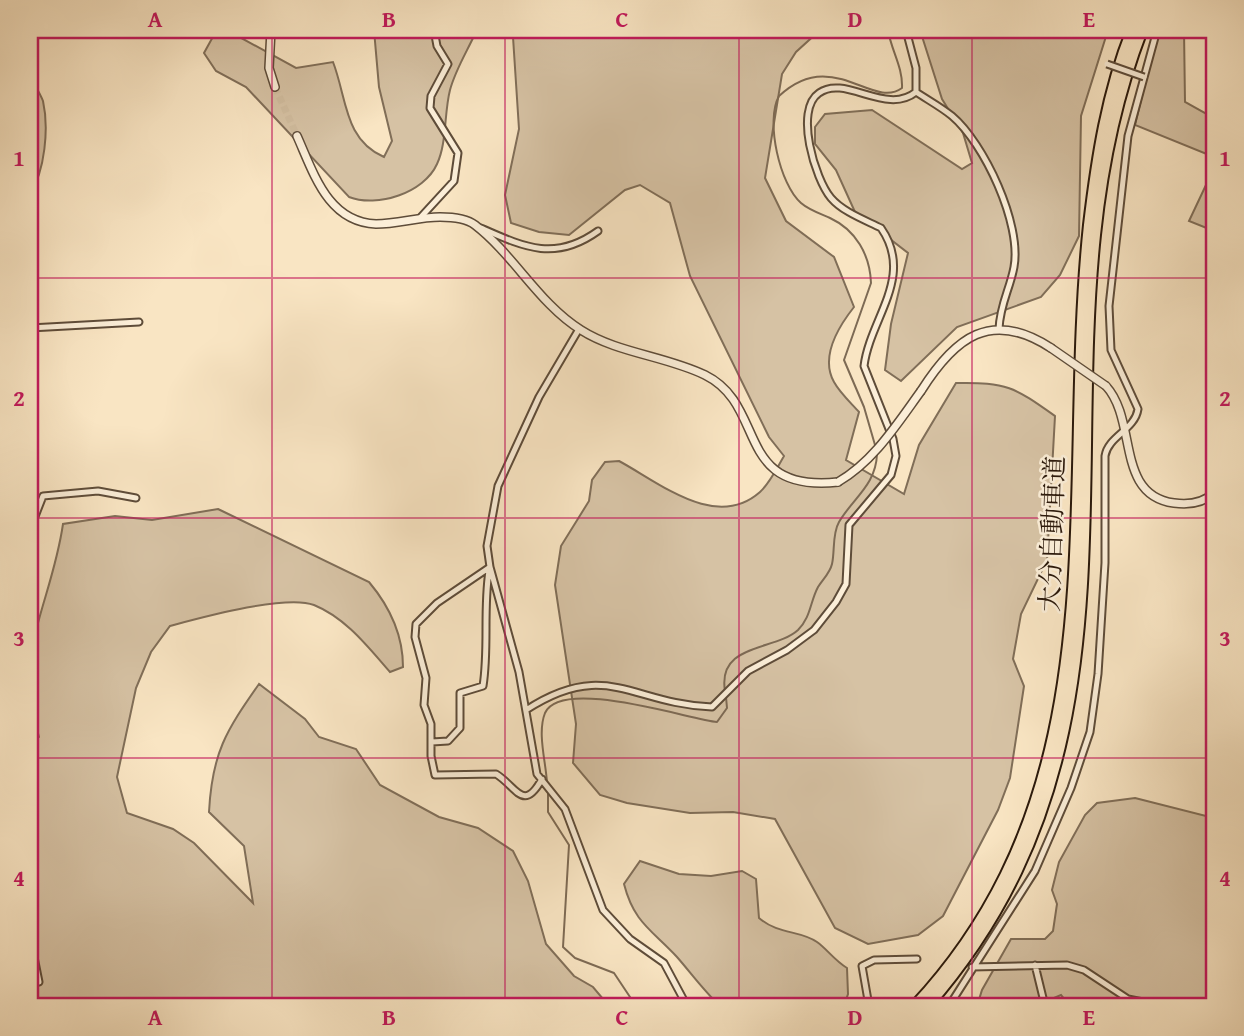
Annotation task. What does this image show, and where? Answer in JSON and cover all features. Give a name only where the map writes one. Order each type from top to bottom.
[{"type":"highway","name":"大分自動車道","points":[[915,1006],[945,971],[989,907],[1027,828],[1052,747],[1069,647],[1075,581],[1081,326],[1092,201],[1112,90],[1132,30]]},
{"type":"highway","name":"大分自動車道","points":[[927,1006],[976,944],[1017,874],[1052,784],[1061,749],[1078,648],[1084,582],[1089,341],[1100,203],[1120,93],[1142,30]]},
{"type":"street","points":[[271,30],[269,58],[275,87]]},
{"type":"street","points":[[420,218],[454,181],[458,153],[430,108],[431,96],[448,64],[437,46],[434,30]]},
{"type":"street","points":[[906,30],[916,68],[916,92]]},
{"type":"street","points":[[949,1006],[1035,871],[1071,788],[1090,732],[1105,563],[1105,456],[1110,445],[1127,430],[1138,409],[1111,350],[1110,280],[1130,127],[1157,30]]},
{"type":"street","points":[[1107,64],[1144,77]]},
{"type":"street","points":[[526,710],[563,689],[597,685],[625,688],[680,704],[712,707],[748,671],[787,650],[814,629],[836,602],[846,584],[849,525],[891,475],[895,456],[894,439],[864,366],[889,300],[894,270],[892,254],[881,228],[832,200],[826,191],[809,141],[808,113],[813,97],[821,90],[833,88],[899,100],[916,92]]},
{"type":"street","points":[[916,92],[958,123],[995,178],[1013,234],[1015,265],[1000,305],[999,329]]},
{"type":"street","points":[[297,136],[331,204],[352,220],[376,224],[420,218],[450,218],[475,225],[520,246],[547,251],[580,242],[598,231]]},
{"type":"street","points":[[475,225],[579,329],[708,376],[730,397],[754,445],[768,465],[796,480],[816,484],[838,482],[856,471],[888,436],[950,350],[980,332],[999,329],[1027,335],[1106,386],[1115,396],[1127,430],[1130,458],[1140,485],[1150,495],[1182,504],[1195,503],[1214,493]]},
{"type":"street","points":[[30,328],[139,322]]},
{"type":"street","points":[[579,329],[539,397],[498,486],[487,546],[490,567],[526,710],[537,774],[565,809],[603,909],[631,939],[664,964],[687,1006]]},
{"type":"street","points":[[30,565],[34,519],[43,496],[97,491],[136,498]]},
{"type":"street","points":[[432,742],[448,741],[460,728],[460,693],[483,686],[487,660],[485,608],[490,567]]},
{"type":"street","points":[[490,567],[437,603],[416,624],[415,637],[426,678],[425,705],[435,775],[447,777],[492,773],[526,797],[534,793],[542,779]]},
{"type":"street","points":[[30,937],[39,982]]},
{"type":"street","points":[[869,1006],[861,974],[862,966],[874,960],[917,959]]},
{"type":"street","points":[[1035,965],[1045,1006]]},
{"type":"street","points":[[972,967],[1067,965],[1084,970],[1138,1003],[1163,1006],[1214,1003]]},
{"type":"shaded area","points":[[374,30],[826,30],[818,32],[796,52],[782,74],[765,178],[786,221],[834,257],[854,307],[837,332],[829,362],[834,382],[859,412],[846,460],[904,494],[919,445],[956,383],[1009,388],[1055,416],[1047,560],[1021,614],[1013,659],[1024,686],[1010,778],[998,810],[943,916],[918,935],[868,944],[835,928],[775,819],[733,812],[690,813],[627,803],[600,795],[573,763],[576,724],[555,585],[561,546],[589,501],[592,480],[605,462],[619,461],[688,499],[725,507],[743,503],[760,492],[784,456],[769,437],[690,276],[670,203],[640,185],[625,190],[569,235],[539,232],[511,223],[505,195],[519,129],[513,37],[486,33],[474,36],[450,90],[440,156],[431,174],[422,183],[399,196],[373,201],[349,197],[246,87],[216,71],[204,53],[215,33],[234,34],[296,68],[333,62],[354,129],[371,150],[384,157],[392,141],[379,87]]},
{"type":"shaded area","points":[[920,30],[1108,30],[1081,116],[1079,236],[1060,275],[1041,297],[957,327],[901,381],[885,370],[891,324],[908,253],[855,212],[836,170],[815,144],[815,127],[825,114],[872,110],[962,169],[972,163],[963,133],[942,99]]},
{"type":"shaded area","points":[[1158,30],[1184,30],[1185,102],[1214,118],[1214,157],[1135,125]]},
{"type":"shaded area","points":[[30,76],[43,101],[46,124],[42,162],[30,194]]},
{"type":"shaded area","points":[[1214,168],[1214,231],[1189,221]]},
{"type":"shaded area","points":[[218,509],[369,582],[383,601],[398,632],[403,667],[390,672],[356,634],[336,617],[314,605],[301,602],[243,608],[170,626],[151,652],[136,688],[117,777],[127,813],[173,829],[194,843],[253,903],[244,846],[209,812],[217,758],[229,730],[259,684],[305,719],[319,737],[356,749],[380,785],[439,817],[478,828],[513,851],[528,881],[546,944],[574,976],[593,987],[609,1006],[30,1006],[30,744],[39,737],[32,706],[30,678],[37,628],[63,524],[115,516],[152,520]]},
{"type":"shaded area","points":[[1135,798],[1214,818],[1214,1006],[1070,1006],[1061,995],[1035,1006],[977,1006],[982,990],[1011,939],[1045,939],[1053,931],[1057,904],[1052,890],[1059,862],[1085,815],[1097,803]]},
{"type":"shaded area","points":[[640,861],[679,874],[711,876],[742,871],[756,879],[759,918],[774,927],[810,938],[847,968],[848,994],[844,1006],[720,1006],[645,925],[633,908],[624,884]]},
{"type":"waterway","points":[[875,445],[864,407],[844,360],[871,283],[868,263],[860,244],[847,229],[804,205],[793,194],[781,168],[774,136],[774,121],[779,96],[798,82],[816,77],[833,77],[878,92],[890,93],[902,88],[901,73],[888,30]]},
{"type":"waterway","points":[[725,691],[725,675],[730,664],[739,656],[788,637],[802,625],[818,587],[831,567],[837,527],[873,474],[877,454]]},
{"type":"waterway","points":[[547,783],[542,729],[545,713],[556,703],[575,699],[599,699],[717,722],[727,708],[726,697]]},
{"type":"waterway","points":[[548,792],[548,812],[569,845],[563,947],[575,958],[614,973],[636,1006]]},
{"type":"tunnel","points":[[275,87],[297,136]]}]
